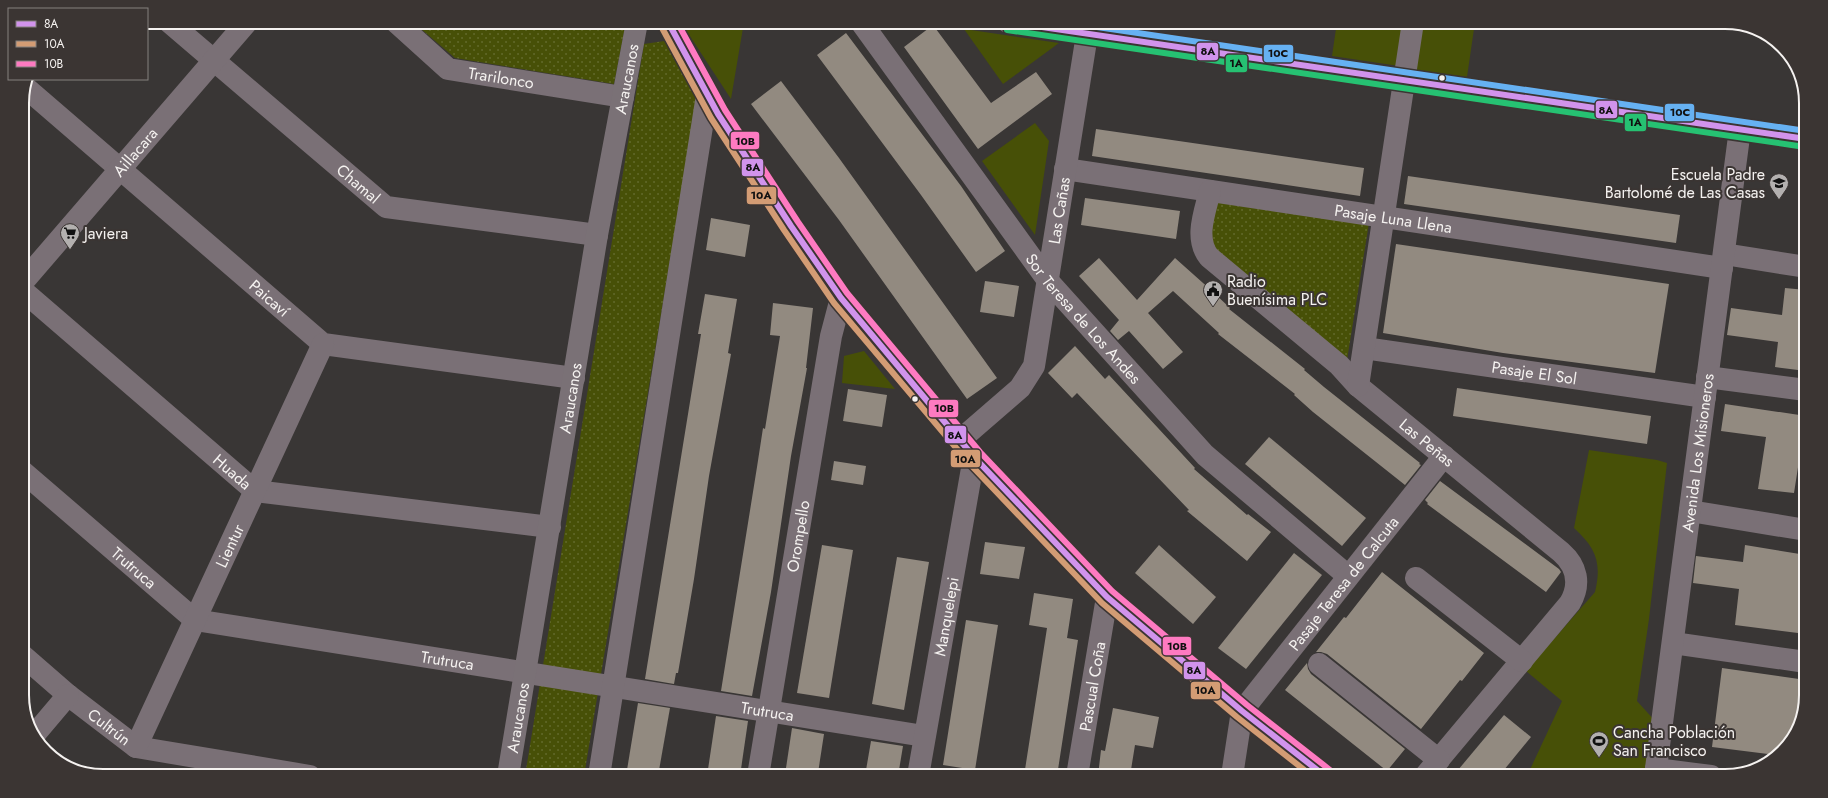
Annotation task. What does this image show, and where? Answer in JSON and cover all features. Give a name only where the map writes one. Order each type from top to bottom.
[{"type":"main road","name":"Araucanos","points":[[509,769],[597,235],[636,29]]},
{"type":"main road","points":[[1094,29],[1405,80],[1799,138]]},
{"type":"street","name":"Chamal","points":[[177,29],[386,207],[597,235]]},
{"type":"street","name":"Aillacara","points":[[29,275],[241,29]]},
{"type":"street","name":"Trarilonco","points":[[404,29],[448,69],[624,97]]},
{"type":"street","points":[[672,29],[707,95],[755,171],[841,298],[974,457],[1107,597],[1242,711],[1316,769]]},
{"type":"street","name":"Sor Teresa de Los Andes","points":[[867,29],[1049,282],[1205,455],[1348,576]]},
{"type":"street","name":"Las Cañas","points":[[960,440],[1020,388],[1030,374],[1037,357],[1088,29]]},
{"type":"street","points":[[1358,386],[1413,29]]},
{"type":"street","name":"Paicaví","points":[[30,91],[323,344]]},
{"type":"street","points":[[600,769],[707,95]]},
{"type":"street","name":"Avenida Los Misioneros","points":[[1656,769],[1740,129]]},
{"type":"street","name":"Pasaje Luna Llena","points":[[1065,169],[1384,217],[1723,261],[1799,266]]},
{"type":"street","name":"Las Peñas","points":[[1210,191],[1202,228],[1201,241],[1203,250],[1209,257],[1339,366],[1358,386],[1562,552],[1574,567],[1577,586],[1575,595],[1570,604],[1431,769]]},
{"type":"street","name":"Huada","points":[[29,296],[255,491],[550,527]]},
{"type":"street","name":"Orompello","points":[[759,769],[831,336],[841,298]]},
{"type":"street","points":[[323,344],[574,378]]},
{"type":"street","name":"Lientur","points":[[136,747],[323,344]]},
{"type":"street","name":"Pasaje El Sol","points":[[1364,348],[1706,387],[1799,390]]},
{"type":"street","name":"Pasaje Teresa de Calcuta","points":[[1242,711],[1444,456]]},
{"type":"street","name":"Manquelepi","points":[[919,769],[974,457]]},
{"type":"street","name":"Trutruca","points":[[29,477],[195,620],[924,736]]},
{"type":"street","points":[[1690,512],[1799,529]]},
{"type":"street","points":[[1416,578],[1522,661]]},
{"type":"street","name":"Pascual Coña","points":[[1078,769],[1107,597]]},
{"type":"street","points":[[1673,643],[1799,661]]},
{"type":"street","name":"Cultrún","points":[[29,660],[68,695],[136,747],[268,769]]},
{"type":"street","points":[[1318,664],[1439,760]]},
{"type":"street","points":[[38,730],[68,695]]},
{"type":"street","points":[[1233,769],[1242,711]]},
{"type":"green space","points":[[421,29],[625,29],[614,84],[455,58]]},
{"type":"green space","points":[[685,29],[743,29],[731,99]]},
{"type":"green space","points":[[964,29],[1059,43],[1003,84]]},
{"type":"green space","points":[[1336,29],[1404,29],[1399,66],[1332,56]]},
{"type":"green space","points":[[1416,29],[1474,29],[1467,77],[1410,69]]},
{"type":"green space","points":[[671,40],[699,86],[585,769],[526,769],[644,44]]},
{"type":"green space","points":[[1035,123],[1049,141],[1035,235],[982,161]]},
{"type":"green space","points":[[1216,200],[1369,223],[1347,360],[1209,246]]},
{"type":"green space","points":[[864,351],[895,389],[842,383],[844,356]]},
{"type":"green space","points":[[1589,450],[1657,460],[1667,463],[1649,619],[1637,701],[1656,722],[1648,769],[1530,769],[1562,701],[1526,671],[1595,592],[1597,582],[1597,564],[1592,549],[1582,535],[1574,528]]},
{"type":"building","points":[[928,29],[936,29],[991,103],[1036,72],[1052,94],[978,149],[904,47]]},
{"type":"building","points":[[846,33],[961,186],[1005,251],[976,272],[817,55]]},
{"type":"building","points":[[781,81],[839,158],[997,378],[967,399],[839,220],[751,104]]},
{"type":"building","points":[[1096,129],[1364,168],[1360,196],[1092,156]]},
{"type":"building","points":[[1408,176],[1680,215],[1676,243],[1404,204]]},
{"type":"building","points":[[1085,198],[1180,211],[1176,239],[1081,225]]},
{"type":"building","points":[[711,218],[750,225],[745,257],[706,250]]},
{"type":"building","points":[[1396,244],[1669,284],[1655,373],[1503,353],[1383,333]]},
{"type":"building","points":[[1099,258],[1137,300],[1175,258],[1230,308],[1229,309],[1305,369],[1304,370],[1324,387],[1421,465],[1405,485],[1313,412],[1294,395],[1295,394],[1218,334],[1219,333],[1173,291],[1148,313],[1183,352],[1163,369],[1129,331],[1118,340],[1110,331],[1119,320],[1079,276]]},
{"type":"building","points":[[985,281],[1019,286],[1014,317],[980,312]]},
{"type":"building","points":[[1785,288],[1799,289],[1799,370],[1775,367],[1778,342],[1727,335],[1731,308],[1782,315]]},
{"type":"building","points":[[705,294],[737,299],[728,353],[731,354],[709,476],[678,673],[676,673],[674,684],[645,679],[701,334],[698,334]]},
{"type":"building","points":[[773,303],[813,308],[807,368],[791,456],[771,592],[752,696],[721,691],[763,428],[765,429],[780,336],[770,335]]},
{"type":"building","points":[[1075,346],[1105,379],[1109,375],[1195,468],[1194,469],[1247,515],[1248,514],[1271,532],[1247,561],[1187,511],[1189,510],[1077,393],[1072,398],[1048,373]]},
{"type":"building","points":[[1457,388],[1651,416],[1647,444],[1453,416]]},
{"type":"building","points":[[848,389],[887,395],[882,427],[843,421]]},
{"type":"building","points":[[1725,404],[1799,415],[1799,461],[1794,493],[1758,489],[1766,437],[1721,431]]},
{"type":"building","points":[[1269,437],[1366,518],[1342,546],[1245,464]]},
{"type":"building","points":[[834,461],[866,466],[863,485],[831,480]]},
{"type":"building","points":[[1440,481],[1559,569],[1561,572],[1546,592],[1427,504],[1428,503],[1425,500]]},
{"type":"building","points":[[985,542],[1025,547],[1019,579],[980,574]]},
{"type":"building","points":[[822,545],[853,550],[829,698],[797,693]]},
{"type":"building","points":[[1159,545],[1216,597],[1193,624],[1135,573]]},
{"type":"building","points":[[1745,545],[1799,554],[1799,633],[1735,625],[1739,589],[1693,583],[1696,556],[1743,562]]},
{"type":"building","points":[[1294,553],[1322,575],[1246,669],[1218,648]]},
{"type":"building","points":[[897,557],[929,562],[904,710],[872,704]]},
{"type":"building","points":[[1382,572],[1484,653],[1462,681],[1460,680],[1421,729],[1327,654],[1316,652],[1344,617],[1346,618]]},
{"type":"building","points":[[1034,593],[1073,599],[1067,638],[1078,640],[1058,769],[1025,769],[1047,628],[1029,625]]},
{"type":"building","points":[[966,620],[998,625],[975,769],[943,765]]},
{"type":"building","points":[[1307,663],[1311,674],[1405,749],[1389,769],[1384,769],[1285,690]]},
{"type":"building","points":[[1722,668],[1799,679],[1798,709],[1789,732],[1774,751],[1770,754],[1712,747]]},
{"type":"building","points":[[638,703],[670,708],[659,769],[627,769]]},
{"type":"building","points":[[1113,708],[1159,717],[1153,748],[1135,745],[1131,769],[1099,769],[1101,750],[1105,751]]},
{"type":"building","points":[[1504,715],[1531,737],[1505,769],[1459,769]]},
{"type":"building","points":[[716,716],[748,721],[741,769],[708,769]]},
{"type":"building","points":[[792,728],[824,734],[819,769],[786,768]]},
{"type":"building","points":[[871,741],[903,746],[899,769],[866,769]]},
{"type":"transit line","name":"10A","points":[[663,29],[711,118],[784,230],[834,303],[968,462],[1102,603],[1237,717],[1303,769]]},
{"type":"transit line","name":"8A","points":[[672,29],[718,114],[791,226],[841,298],[974,457],[1107,597],[1242,711],[1316,769]]},
{"type":"transit line","name":"10B","points":[[681,29],[725,110],[798,222],[847,293],[980,452],[1112,591],[1247,705],[1329,769]]},
{"type":"transit line","name":"8A","points":[[1056,29],[1799,138]]},
{"type":"transit line","name":"10C","points":[[1111,29],[1799,130]]},
{"type":"transit line","name":"1A","points":[[1007,30],[1799,146]]},
{"type":"place","name":"Escuela Padre Bartolomé de Las Casas","points":[[1779,200]]},
{"type":"place","name":"Javiera","points":[[70,250]]},
{"type":"place","name":"Radio Buenísima PLC","points":[[1213,307]]},
{"type":"place","name":"Cancha Población San Francisco","points":[[1599,758]]}]
